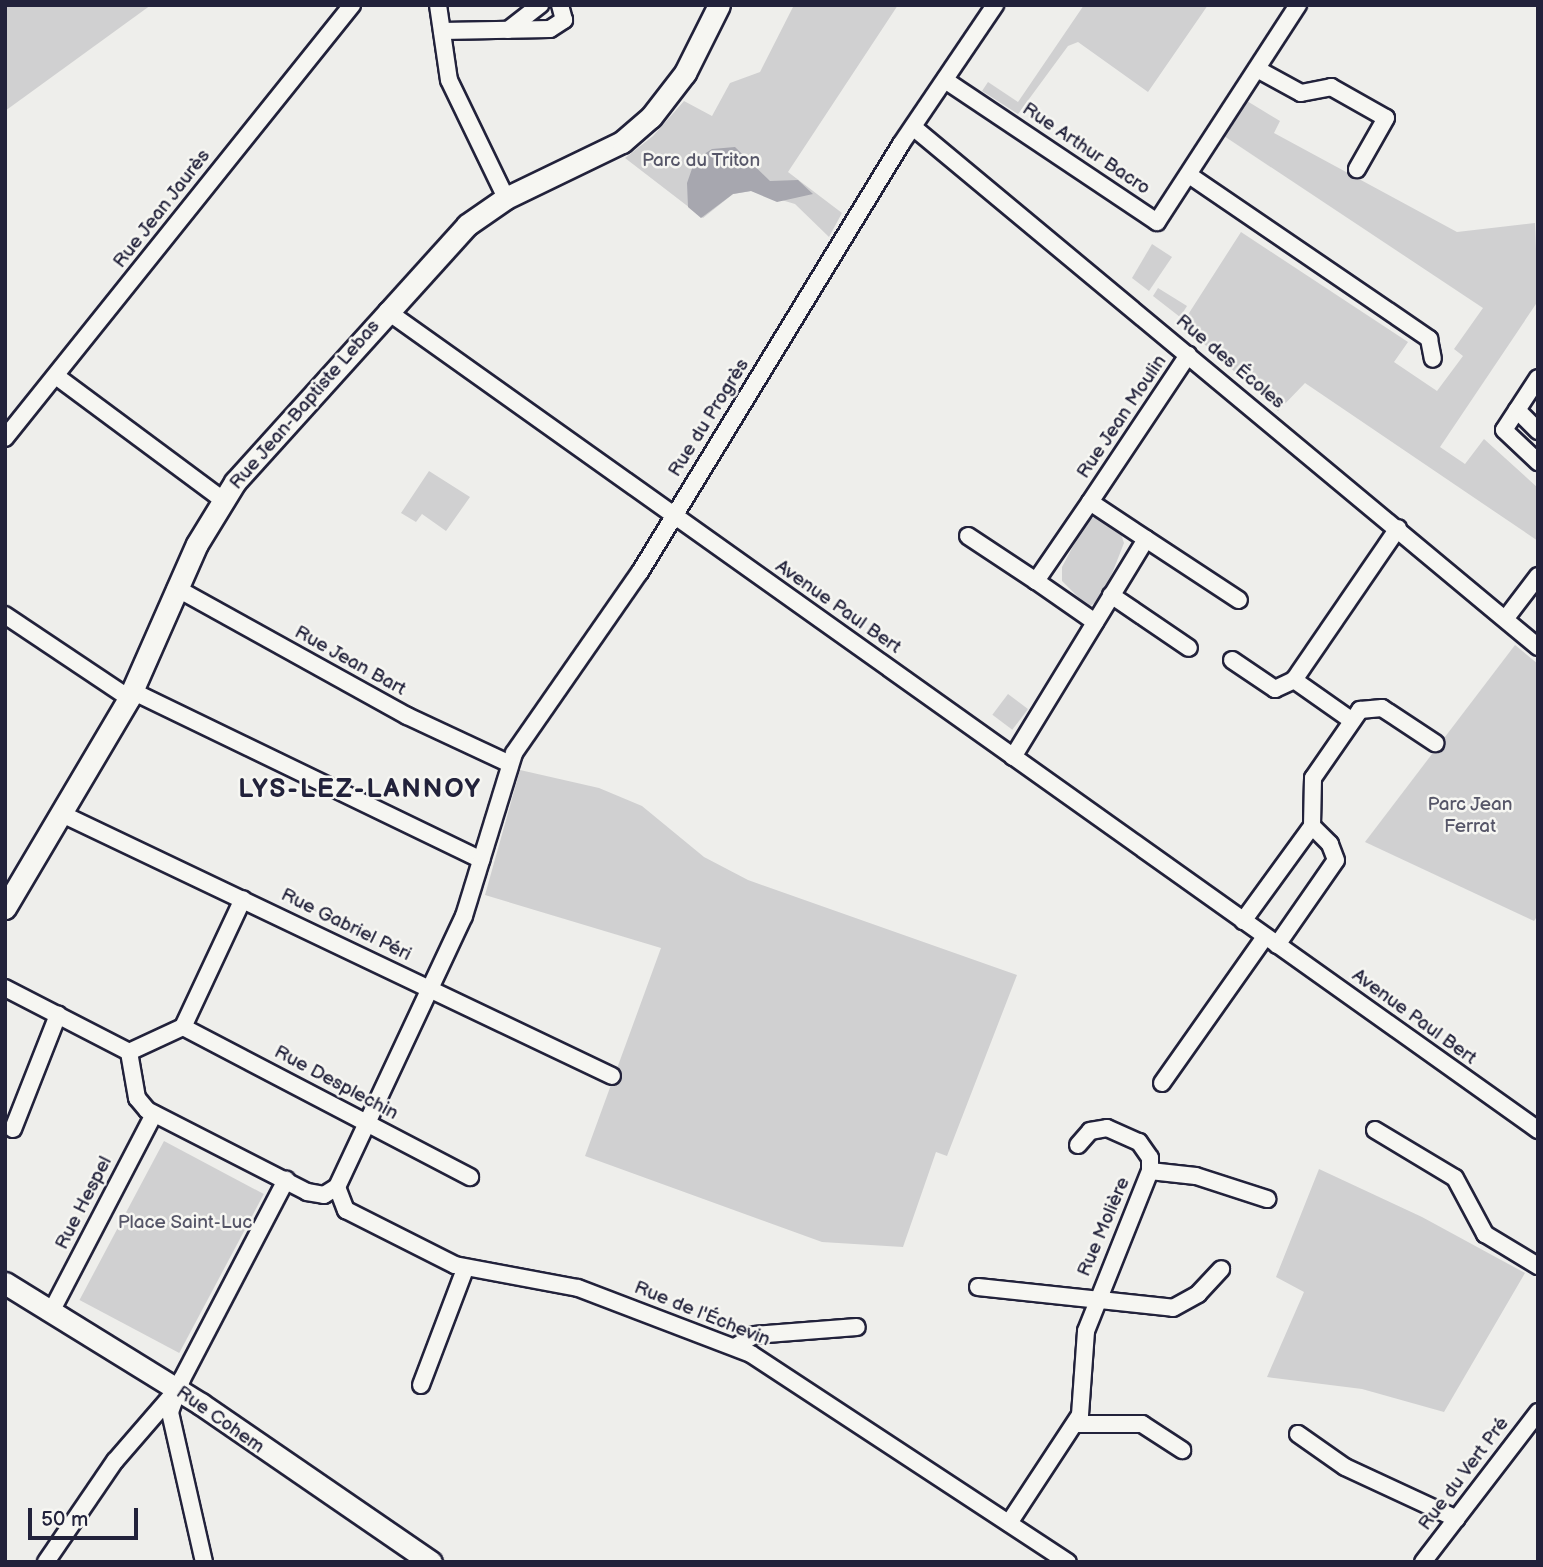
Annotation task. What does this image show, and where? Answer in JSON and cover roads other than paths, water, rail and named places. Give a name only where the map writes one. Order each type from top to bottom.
[{"type":"street","name":"Rue Jean Jaurès","points":[[5,438],[352,5]]},
{"type":"street","points":[[438,5],[449,80],[506,198]]},
{"type":"street","points":[[508,30],[540,5]]},
{"type":"street","points":[[442,31],[508,30],[560,25],[565,16],[560,5]]},
{"type":"street","name":"Rue Jean-Baptiste Lebas","points":[[5,908],[131,695],[176,588],[223,500],[254,458],[458,233],[506,198],[612,148],[644,124],[685,73],[719,5]]},
{"type":"street","name":"Rue du Progrès","points":[[368,1123],[464,916],[508,763],[674,516],[913,127],[995,5]]},
{"type":"street","name":"Rue Arthur Bacro","points":[[944,80],[1157,222],[1298,5]]},
{"type":"street","points":[[1257,69],[1301,93],[1331,87],[1386,118],[1357,169]]},
{"type":"street","name":"Rue des Écoles","points":[[913,127],[1538,647]]},
{"type":"street","points":[[1189,175],[1429,339],[1433,359]]},
{"type":"street","name":"Avenue Paul Bert","points":[[387,310],[1538,1130]]},
{"type":"street","name":"Rue Jean Moulin","points":[[1036,581],[1188,355]]},
{"type":"street","points":[[56,376],[223,500]]},
{"type":"street","points":[[1538,378],[1504,430],[1538,462]]},
{"type":"street","points":[[1517,410],[1538,431]]},
{"type":"street","name":"Rue Jean Moulin","points":[[1090,502],[1239,600]]},
{"type":"street","points":[[1232,660],[1275,689],[1294,680],[1398,528]]},
{"type":"street","points":[[968,536],[1096,622]]},
{"type":"street","points":[[1013,757],[1146,539]]},
{"type":"street","points":[[1506,618],[1538,576]]},
{"type":"street","name":"Rue Jean Bart","points":[[176,588],[407,716],[508,763]]},
{"type":"street","points":[[1111,595],[1189,648]]},
{"type":"street","points":[[5,615],[131,695],[481,860]]},
{"type":"street","points":[[1294,680],[1351,720]]},
{"type":"street","points":[[1243,921],[1312,826],[1313,778],[1351,720],[1366,706],[1382,708],[1435,743]]},
{"type":"street","name":"Rue Gabriel Péri","points":[[62,814],[612,1076]]},
{"type":"street","points":[[1162,1083],[1336,860],[1331,844],[1312,826]]},
{"type":"street","points":[[129,1052],[183,1027],[243,899]]},
{"type":"street","points":[[5,988],[129,1052]]},
{"type":"street","points":[[13,1129],[58,1015]]},
{"type":"street","name":"Rue Desplechin","points":[[183,1027],[470,1177]]},
{"type":"street","points":[[129,1052],[137,1098],[154,1114],[316,1195],[337,1187],[368,1123]]},
{"type":"street","name":"Rue Hespel","points":[[51,1312],[154,1114]]},
{"type":"street","name":"Rue Molière","points":[[1009,1523],[1076,1424],[1083,1395],[1086,1331],[1150,1171],[1150,1158],[1139,1142],[1107,1128],[1090,1131],[1078,1145]]},
{"type":"street","points":[[1375,1130],[1455,1178],[1485,1234],[1538,1266]]},
{"type":"street","name":"Rue Molière","points":[[1150,1171],[1196,1176],[1267,1199]]},
{"type":"street","points":[[46,1562],[115,1461],[177,1389],[286,1180]]},
{"type":"street","name":"Rue de l'Échevin","points":[[337,1187],[346,1210],[465,1269],[578,1289],[735,1346],[768,1363],[1068,1562]]},
{"type":"street","points":[[421,1385],[465,1269]]},
{"type":"street","name":"Rue Molière","points":[[978,1287],[1173,1308],[1198,1294],[1221,1269]]},
{"type":"street","name":"Rue Cohem","points":[[5,1283],[177,1389],[430,1562]]},
{"type":"street","points":[[735,1346],[754,1335],[857,1328]]},
{"type":"street","points":[[177,1389],[170,1421],[204,1562]]},
{"type":"street","name":"Rue du Vert Pré","points":[[1423,1562],[1538,1412]]},
{"type":"street","points":[[1076,1424],[1142,1424],[1182,1450]]},
{"type":"street","points":[[1298,1434],[1352,1471],[1457,1519]]},
{"type":"district","name":"LYS-LEZ-LANNOY","points":[[360,790]]},
{"type":"park label","name":"Parc du Triton","points":[[701,161]]},
{"type":"park label","name":"Parc Jean Ferrat","points":[[1470,816]]},
{"type":"park label","name":"Place Saint-Luc","points":[[185,1223]]}]
